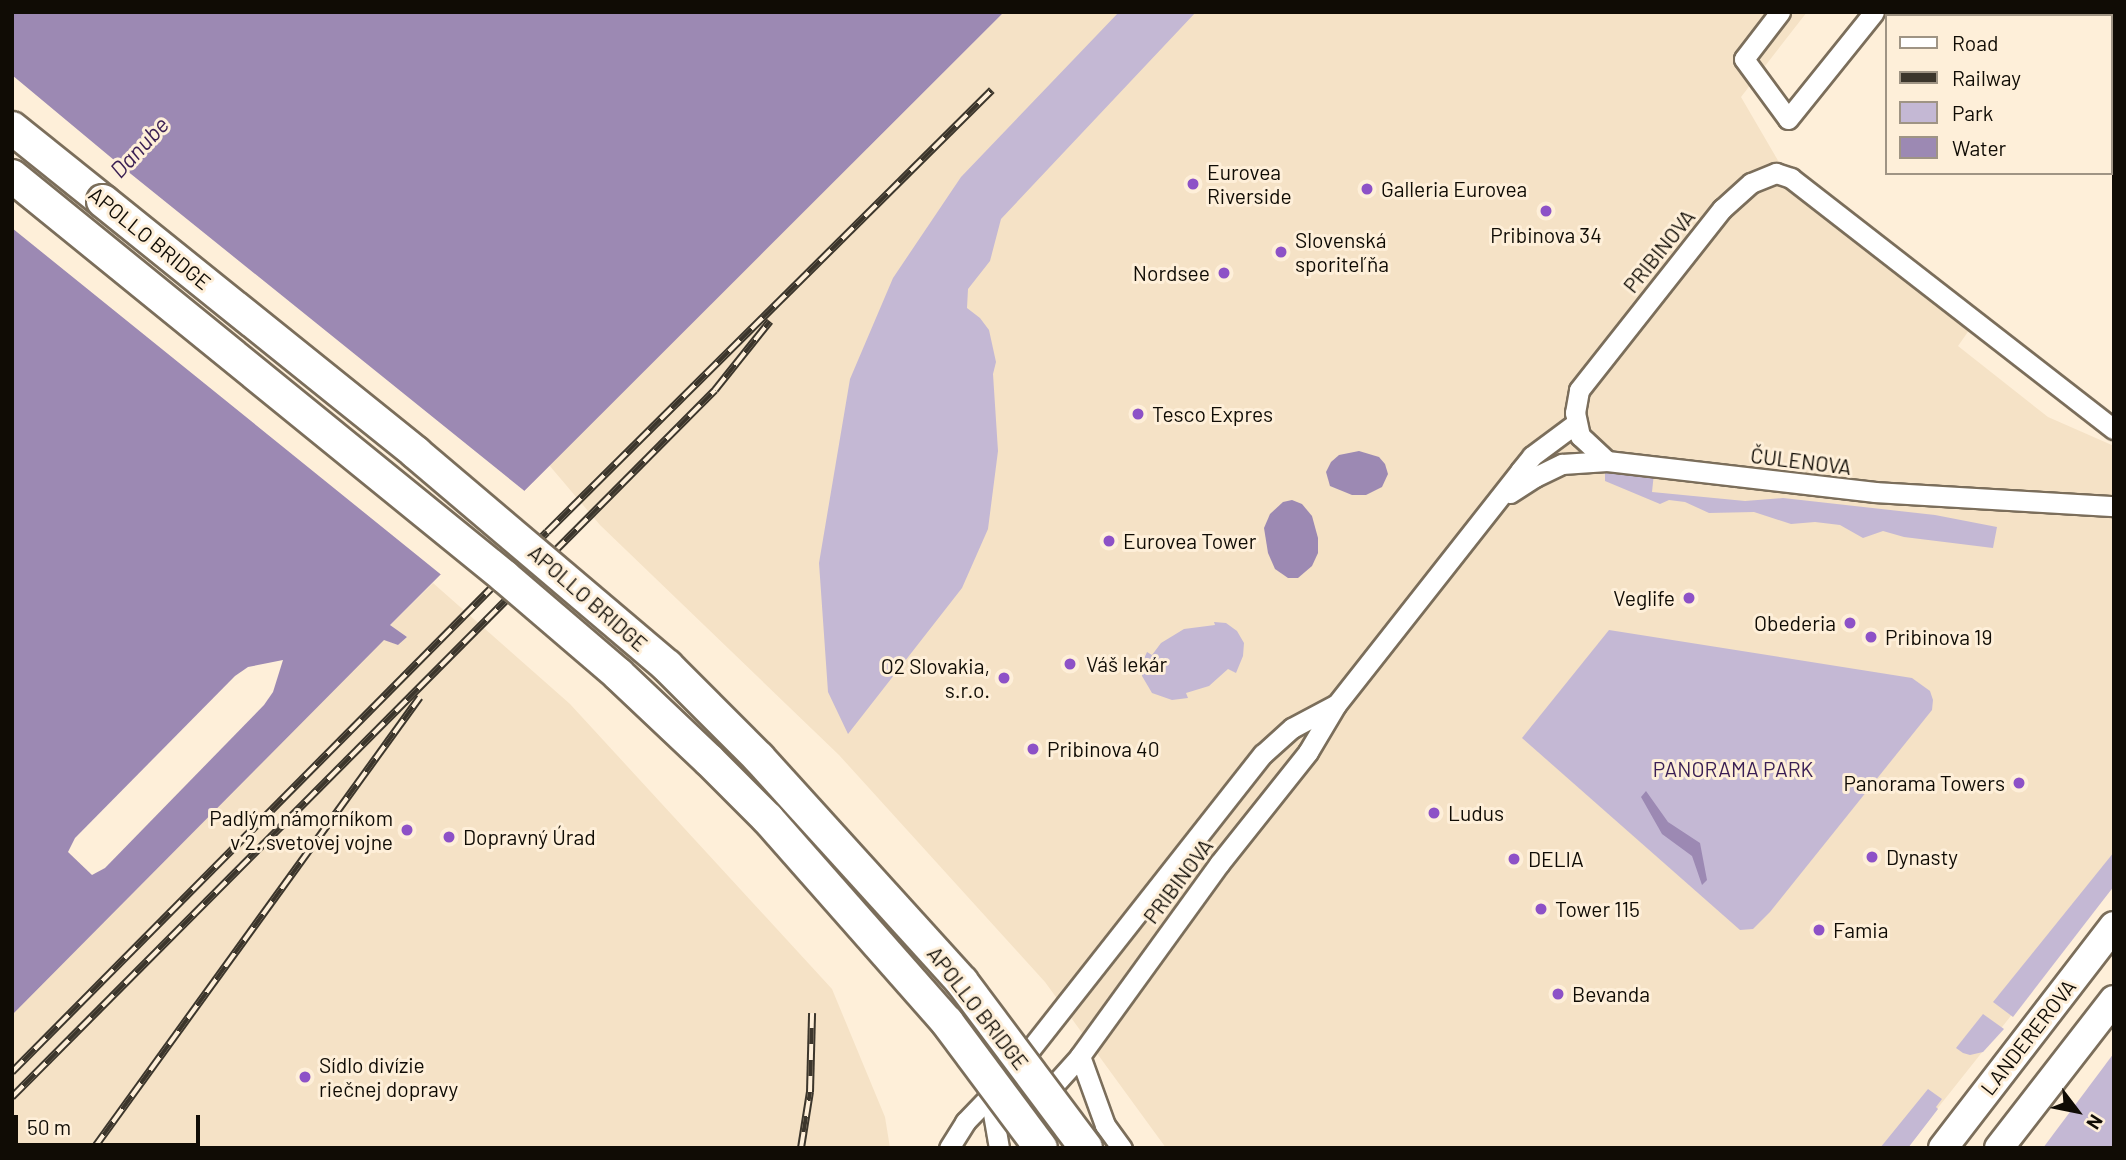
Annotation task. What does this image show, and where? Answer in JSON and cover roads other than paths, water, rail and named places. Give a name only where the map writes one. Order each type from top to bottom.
[{"type":"main road","name":"APOLLO BRIDGE","points":[[12,128],[416,453],[667,666],[759,758],[962,982],[1086,1148]]},
{"type":"main road","name":"APOLLO BRIDGE","points":[[12,176],[505,577],[618,674],[768,818],[947,1022],[1041,1148]]},
{"type":"street","points":[[1780,12],[1744,59],[1788,119],[1874,12]]},
{"type":"street","name":"PRIBINOVA","points":[[1055,1084],[1080,1056],[1211,875],[1308,752],[1336,705],[1532,456],[1576,424],[1575,401],[1587,377],[1722,209],[1751,183],[1776,173],[1791,178],[2114,429]]},
{"type":"street","points":[[1576,424],[1585,443],[1607,461]]},
{"type":"street","name":"ČULENOVA","points":[[1496,505],[1535,477],[1562,464],[1607,461],[1875,492],[2114,506]]},
{"type":"street","name":"PRIBINOVA","points":[[1029,1051],[1263,754],[1292,728],[1336,705]]},
{"type":"street","name":"LANDEREROVA","points":[[1943,1148],[2114,926]]},
{"type":"street","points":[[1999,1148],[2114,1000]]},
{"type":"street","points":[[1080,1056],[1105,1125],[1122,1148]]},
{"type":"street","points":[[949,1148],[965,1122],[990,1096],[1002,1144]]},
{"type":"water","name":"Danube","points":[[12,12],[1004,12],[390,625],[407,637],[398,645],[384,640],[12,1015]]},
{"type":"water","points":[[1359,451],[1379,457],[1385,464],[1388,474],[1382,487],[1366,495],[1352,495],[1330,486],[1326,472],[1331,462],[1339,455]]},
{"type":"water","points":[[1292,500],[1302,504],[1312,516],[1318,538],[1318,553],[1312,566],[1298,578],[1288,578],[1275,569],[1268,553],[1264,528],[1270,514],[1283,502]]},
{"type":"water","points":[[1646,791],[1668,822],[1700,843],[1707,880],[1702,885],[1692,856],[1662,834],[1641,797]]},
{"type":"tunnel","points":[[1009,1136],[1053,1087]]},
{"type":"railway","points":[[12,1072],[547,532],[992,90]]},
{"type":"railway","points":[[12,1097],[715,390],[770,321]]},
{"type":"railway","points":[[94,1148],[420,697]]},
{"type":"railway","points":[[801,1148],[810,1092],[812,1013]]},
{"type":"place","name":"Eurovea Riverside","points":[[1193,184]]},
{"type":"place","name":"Galleria Eurovea","points":[[1367,189]]},
{"type":"place","name":"Pribinova 34","points":[[1546,211]]},
{"type":"place","name":"Slovenská sporiteľňa","points":[[1281,252]]},
{"type":"place","name":"Nordsee","points":[[1224,273]]},
{"type":"place","name":"Tesco Expres","points":[[1138,414]]},
{"type":"place","name":"Eurovea Tower","points":[[1109,541]]},
{"type":"place","name":"Veglife","points":[[1689,598]]},
{"type":"place","name":"Obederia","points":[[1850,623]]},
{"type":"place","name":"Pribinova 19","points":[[1871,637]]},
{"type":"place","name":"Váš lekár","points":[[1070,664]]},
{"type":"place","name":"O2 Slovakia, s.r.o.","points":[[1004,678]]},
{"type":"place","name":"Pribinova 40","points":[[1033,749]]},
{"type":"place","name":"Panorama Towers","points":[[2019,783]]},
{"type":"place","name":"Ludus","points":[[1434,813]]},
{"type":"place","name":"Padlým námorníkom v 2. svetovej vojne","points":[[407,830]]},
{"type":"place","name":"Dopravný Úrad","points":[[449,837]]},
{"type":"place","name":"Dynasty","points":[[1872,857]]},
{"type":"place","name":"DELIA","points":[[1514,859]]},
{"type":"place","name":"Tower 115","points":[[1541,909]]},
{"type":"place","name":"Famia","points":[[1819,930]]},
{"type":"place","name":"Bevanda","points":[[1558,994]]},
{"type":"place","name":"Sídlo divízie riečnej dopravy","points":[[305,1077]]},
{"type":"park label","name":"PANORAMA PARK","points":[[1733,769]]}]
